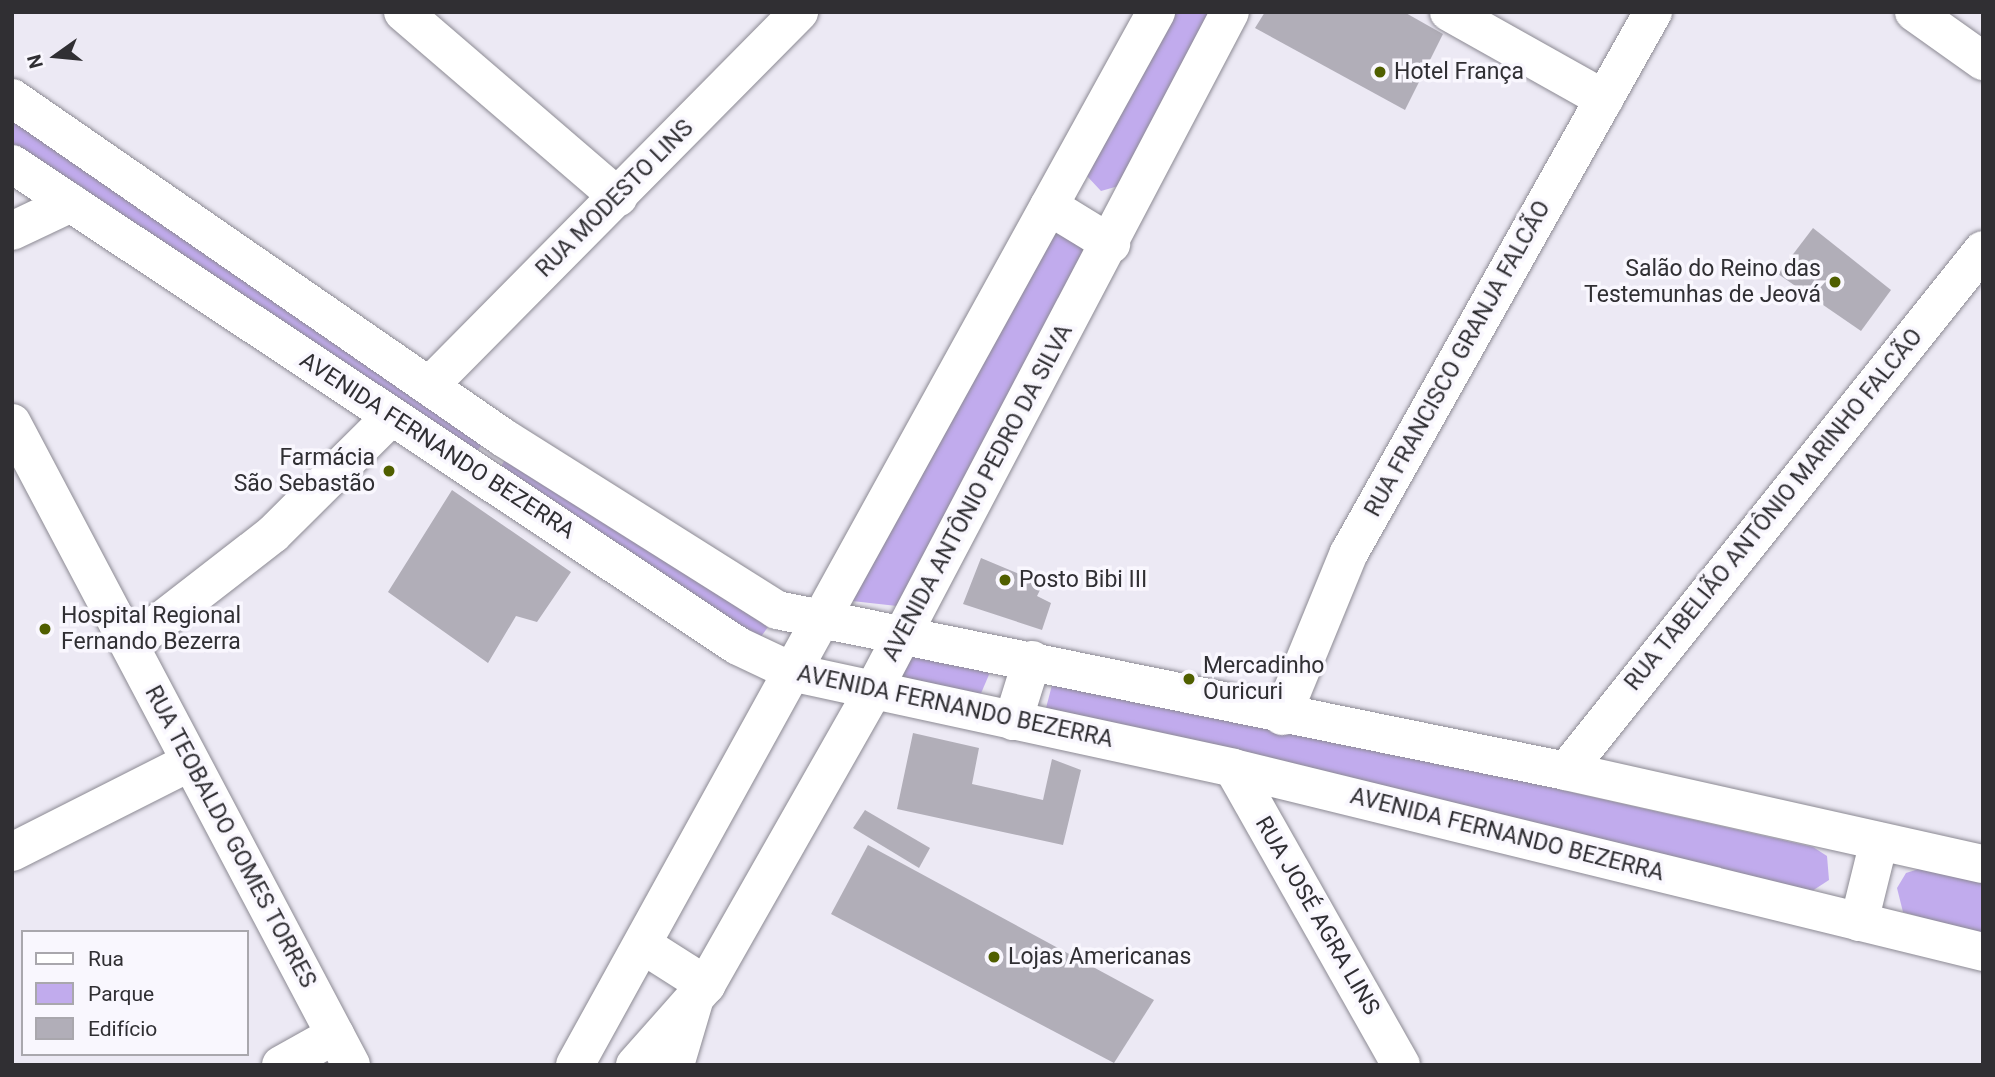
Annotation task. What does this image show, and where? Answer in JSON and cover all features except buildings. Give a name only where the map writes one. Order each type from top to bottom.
[{"type":"main road","points":[[403,12],[618,197]]},
{"type":"main road","name":"RUA MODESTO LINS","points":[[430,385],[799,12]]},
{"type":"main road","points":[[575,1065],[795,673],[821,619],[1156,12]]},
{"type":"main road","name":"AVENIDA ANTÔNIO PEDRO DA SILVA","points":[[635,1065],[700,993],[873,691],[902,632],[1111,244],[1230,12]]},
{"type":"main road","points":[[1449,12],[1604,99]]},
{"type":"main road","name":"RUA FRANCISCO GRANJA FALCÃO","points":[[1282,716],[1349,553],[1653,12]]},
{"type":"main road","points":[[1914,12],[1983,61]]},
{"type":"main road","name":"AVENIDA FERNANDO BEZERRA","points":[[12,99],[430,385],[761,603],[821,619],[902,632],[1282,716],[1566,771],[1983,864]]},
{"type":"main road","name":"AVENIDA FERNANDO BEZERRA","points":[[12,163],[390,418],[738,646],[795,673],[1233,768],[1983,952]]},
{"type":"main road","points":[[12,231],[71,203]]},
{"type":"main road","points":[[1049,206],[1111,244]]},
{"type":"main road","name":"RUA TABELIÃO ANTÔNIO MARINHO FALCÃO","points":[[1566,771],[1983,250]]},
{"type":"main road","points":[[260,330],[289,288]]},
{"type":"main road","points":[[130,645],[273,534],[390,418]]},
{"type":"main road","name":"RUA TEOBALDO GOMES TORRES","points":[[12,423],[343,1050]]},
{"type":"main road","points":[[1013,720],[1032,660]]},
{"type":"main road","points":[[12,852],[190,762]]},
{"type":"main road","name":"RUA JOSÉ AGRA LINS","points":[[1233,768],[1401,1065]]},
{"type":"main road","points":[[1859,922],[1879,841]]},
{"type":"main road","points":[[643,945],[700,993],[676,1065]]},
{"type":"main road","points":[[281,1065],[343,1050]]},
{"type":"green space","points":[[1170,12],[1217,12],[1122,185],[1101,191],[1086,175]]},
{"type":"green space","points":[[12,117],[487,437],[473,457],[12,148]]},
{"type":"green space","points":[[1059,231],[1088,249],[897,606],[852,601],[1049,238]]},
{"type":"green space","points":[[507,456],[768,627],[755,645],[497,473]]},
{"type":"green space","points":[[910,649],[994,663],[979,698],[898,681]]},
{"type":"green space","points":[[1052,685],[1324,736],[1813,847],[1827,856],[1829,880],[1809,893],[1045,712]]},
{"type":"green space","points":[[1922,868],[1983,881],[1983,935],[1903,912],[1897,888],[1906,873]]},
{"type":"place","name":"Hotel França","points":[[1380,72]]},
{"type":"place","name":"Salão do Reino das Testemunhas de Jeová","points":[[1835,282]]},
{"type":"place","name":"Farmácia São Sebastão","points":[[389,471]]},
{"type":"place","name":"Posto Bibi III","points":[[1005,580]]},
{"type":"place","name":"Hospital Regional Fernando Bezerra","points":[[45,629]]},
{"type":"place","name":"Mercadinho Ouricuri","points":[[1189,679]]},
{"type":"place","name":"Lojas Americanas","points":[[994,957]]}]
